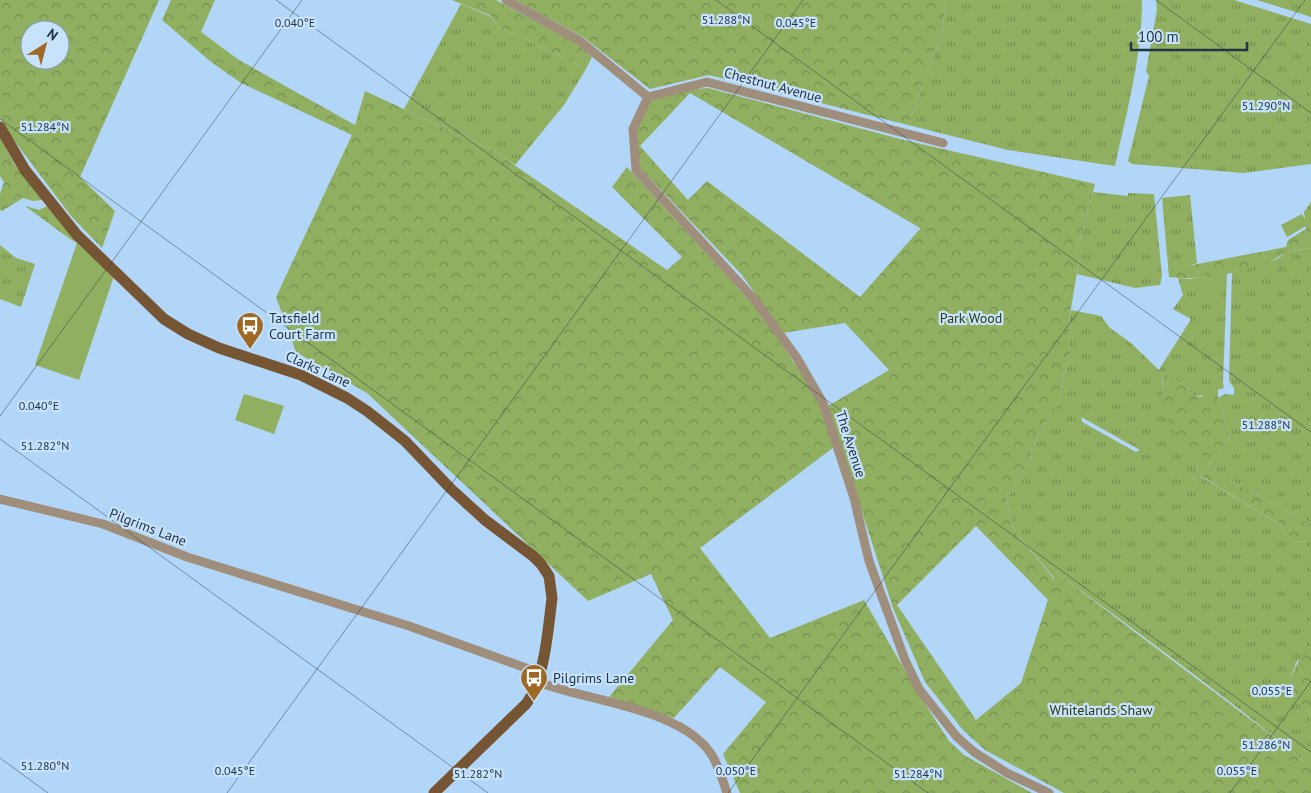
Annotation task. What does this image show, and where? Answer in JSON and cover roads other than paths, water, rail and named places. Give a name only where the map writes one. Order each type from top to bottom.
[{"type":"main road","name":"Clarks Lane","points":[[0,127],[25,170],[77,235],[164,319],[188,334],[219,348],[301,375],[347,398],[367,411],[405,441],[484,520],[533,556],[549,576],[552,592],[548,623],[539,677],[533,694],[526,704],[434,793]]},
{"type":"street","points":[[506,0],[580,41],[648,97]]},
{"type":"street","name":"Chestnut Avenue","points":[[648,97],[707,82],[943,143]]},
{"type":"street","name":"The Avenue","points":[[648,97],[633,129],[636,170],[754,299],[797,358],[823,403],[854,498],[869,561],[906,660],[919,688],[957,737],[974,752],[1007,773],[1048,793]]},
{"type":"street","name":"Pilgrims Lane","points":[[0,499],[103,524],[188,557],[409,626],[539,677],[551,686],[613,701],[674,723],[702,744],[713,757],[727,793]]},
{"type":"place","name":"Tatsfield Court Farm","points":[[250,350]]},
{"type":"place","name":"Pilgrims Lane","points":[[534,702]]},
{"type":"park label","name":"Park Wood","points":[[971,318]]},
{"type":"park label","name":"Whitelands Shaw","points":[[1101,710]]}]
